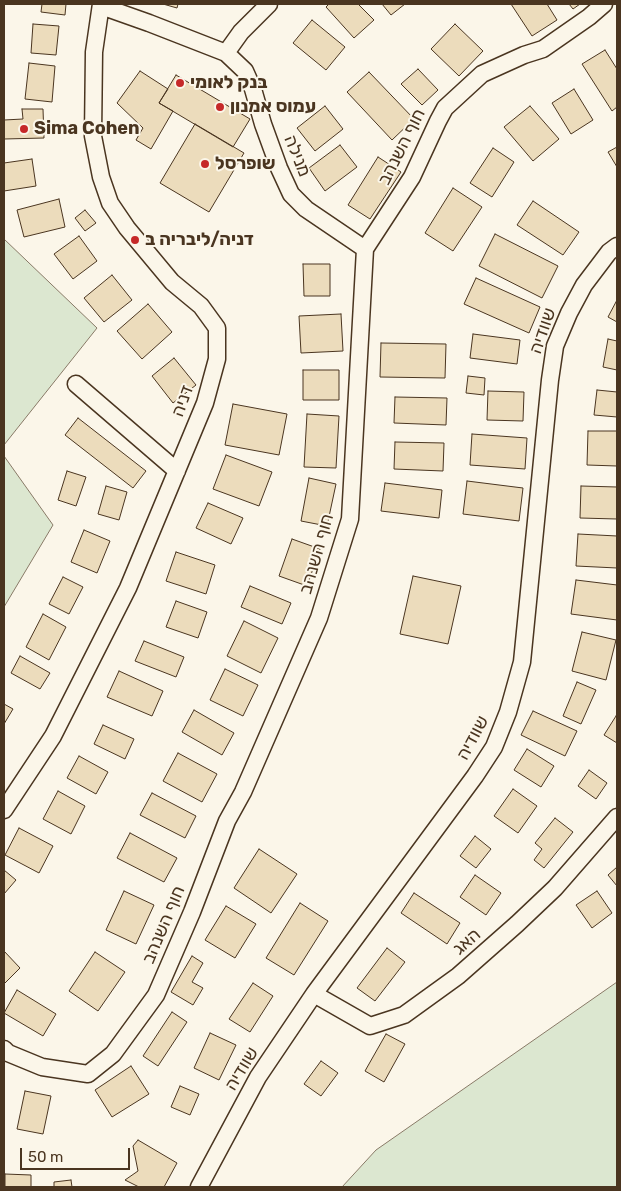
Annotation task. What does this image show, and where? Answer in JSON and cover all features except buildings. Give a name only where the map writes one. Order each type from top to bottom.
[{"type":"street","points":[[101,5],[226,53],[242,32],[269,4]]},
{"type":"street","name":"חוף השנהב","points":[[4,1049],[8,1053],[42,1067],[88,1074],[113,1054],[156,995],[192,912],[228,821],[247,783],[319,618],[350,520],[365,249],[412,177],[445,108],[482,74],[524,55],[543,49],[589,17],[604,4]]},
{"type":"street","name":"דניה","points":[[4,810],[53,736],[128,588],[205,403],[217,359],[217,328],[201,306],[172,282],[127,228],[110,203],[101,177],[93,136],[94,52],[101,5]]},
{"type":"street","name":"מנילה","points":[[226,53],[245,71],[253,89],[279,168],[291,194],[306,209],[365,249]]},
{"type":"street","name":"שוודיה","points":[[199,1187],[258,1078],[314,994],[475,776],[498,738],[508,712],[522,662],[555,346],[569,313],[584,285],[609,252],[617,246]]},
{"type":"street","points":[[76,384],[177,471]]},
{"type":"street","name":"האג","points":[[314,994],[370,1026],[404,1015],[458,976],[517,924],[555,888],[617,817]]},
{"type":"green space","points":[[4,239],[97,328],[4,445]]},
{"type":"green space","points":[[4,456],[53,525],[4,607]]},
{"type":"green space","points":[[617,982],[617,1187],[342,1187],[376,1150]]},
{"type":"place","name":"בנק לאומי","points":[[180,83]]},
{"type":"place","name":"עמוס אמנון","points":[[220,107]]},
{"type":"place","name":"Sima Cohen","points":[[24,129]]},
{"type":"place","name":"שופרסל","points":[[205,164]]},
{"type":"place","name":"דניה/ליבריה ב","points":[[135,240]]}]
